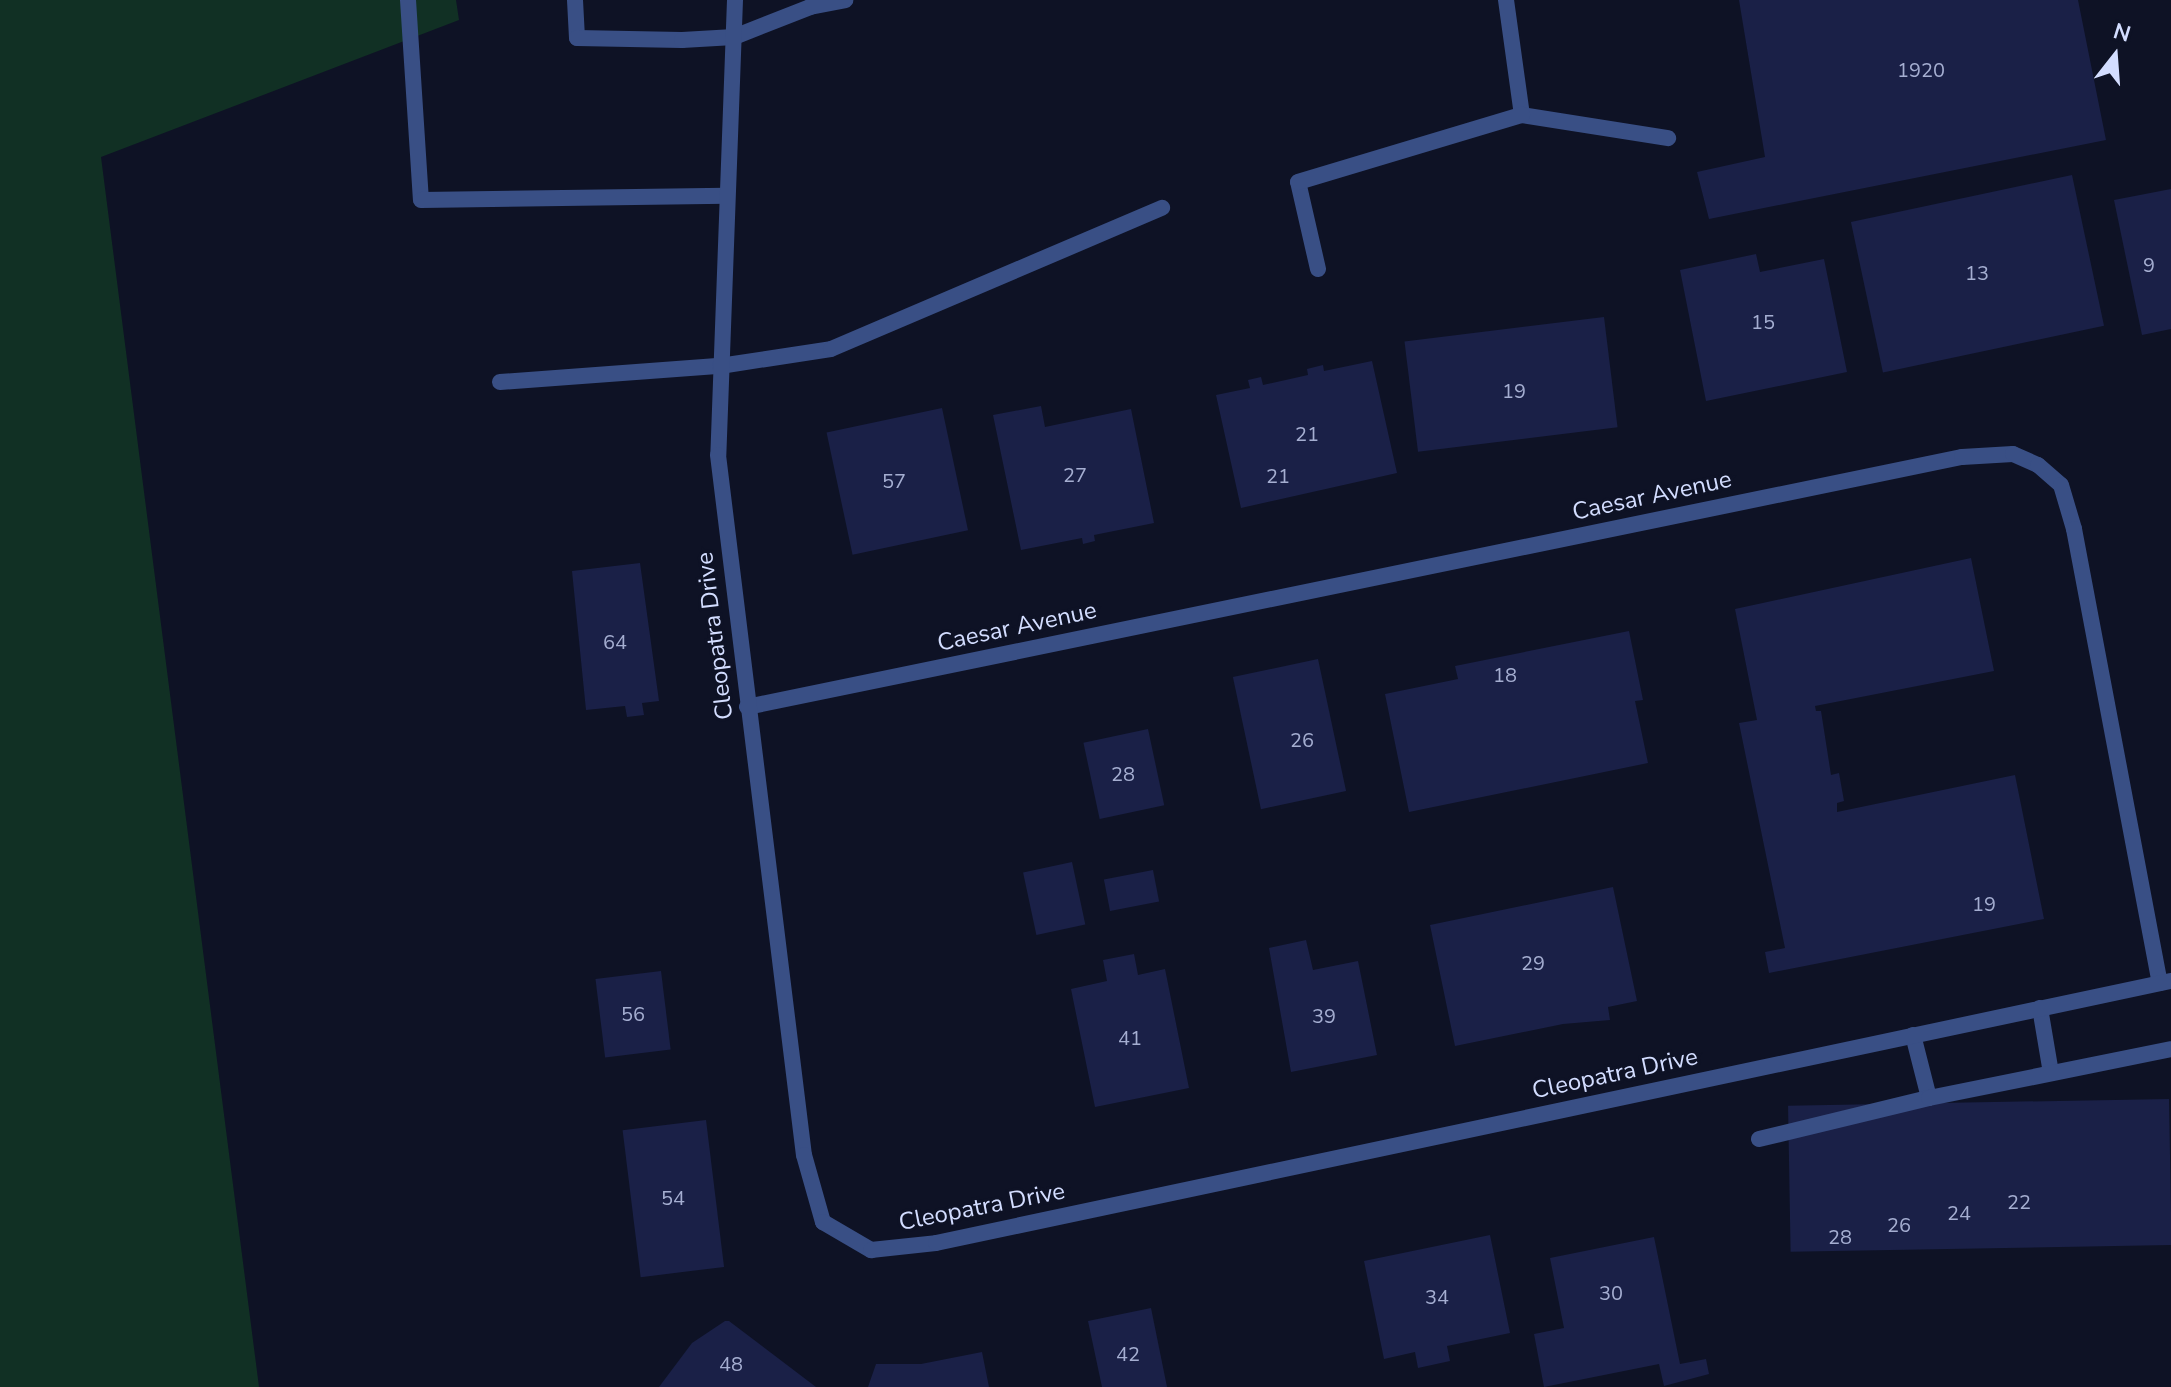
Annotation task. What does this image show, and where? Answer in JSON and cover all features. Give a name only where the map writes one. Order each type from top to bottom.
[{"type":"street","points":[[408,0],[421,200],[726,196]]},
{"type":"street","points":[[575,0],[577,38],[734,37],[810,7],[845,0]]},
{"type":"street","name":"Cleopatra Drive","points":[[735,0],[718,455],[804,1155],[823,1222],[871,1250],[936,1243],[2166,982]]},
{"type":"street","points":[[1506,0],[1522,115]]},
{"type":"street","points":[[1318,269],[1298,182],[1522,115],[1668,138]]},
{"type":"street","points":[[500,382],[720,366],[831,349],[1162,208]]},
{"type":"street","name":"Caesar Avenue","points":[[747,707],[1962,457],[2013,454],[2038,465],[2061,485],[2074,529],[2166,982]]},
{"type":"street","points":[[2040,1008],[2051,1073]]},
{"type":"street","points":[[1913,1035],[1929,1098]]},
{"type":"street","points":[[1759,1139],[1929,1098],[2171,1049]]},
{"type":"green space","points":[[0,0],[456,0],[459,20],[101,157],[259,1387],[0,1387]]},
{"type":"building","points":[[1739,0],[2078,0],[2106,140],[1709,219],[1697,172],[1765,157]]},
{"type":"building","points":[[2072,175],[2104,326],[1883,373],[1851,222]]},
{"type":"building","points":[[2171,189],[2171,329],[2142,335],[2114,200]]},
{"type":"building","points":[[1756,254],[1760,272],[1824,259],[1847,372],[1706,401],[1680,270]]},
{"type":"building","points":[[1604,317],[1618,427],[1418,452],[1404,341]]},
{"type":"building","points":[[1372,361],[1397,473],[1241,508],[1216,395],[1250,388],[1248,380],[1261,377],[1263,385],[1308,375],[1307,369],[1323,365],[1324,371]]},
{"type":"building","points":[[1041,406],[1045,427],[1131,409],[1154,523],[1094,535],[1095,541],[1083,544],[1082,538],[1021,550],[993,415]]},
{"type":"building","points":[[942,408],[968,530],[853,555],[827,433]]},
{"type":"building","points":[[1971,558],[1994,671],[1815,706],[1816,711],[1821,711],[1831,775],[1839,773],[1844,801],[1837,803],[1837,812],[2015,775],[2044,919],[1769,973],[1765,952],[1785,948],[1739,723],[1757,720],[1735,609]]},
{"type":"building","points":[[640,563],[659,701],[642,703],[644,715],[627,717],[625,706],[586,710],[572,571]]},
{"type":"building","points":[[1629,631],[1643,700],[1635,701],[1648,763],[1409,812],[1385,694],[1458,679],[1455,666]]},
{"type":"building","points":[[1318,659],[1346,791],[1261,809],[1233,677]]},
{"type":"building","points":[[1148,729],[1164,805],[1100,819],[1083,743]]},
{"type":"building","points":[[1072,862],[1085,925],[1036,935],[1023,872]]},
{"type":"building","points":[[1153,870],[1159,901],[1110,911],[1104,880]]},
{"type":"building","points":[[1613,887],[1637,1001],[1608,1007],[1610,1020],[1563,1024],[1455,1046],[1430,925]]},
{"type":"building","points":[[1306,940],[1313,970],[1358,961],[1377,1055],[1291,1072],[1269,948]]},
{"type":"building","points":[[1134,954],[1138,975],[1165,969],[1189,1088],[1095,1107],[1071,989],[1107,981],[1103,960]]},
{"type":"building","points":[[661,971],[671,1049],[605,1057],[595,979]]},
{"type":"building","points":[[2169,1099],[2171,1245],[1791,1252],[1788,1106]]},
{"type":"building","points":[[706,1120],[724,1267],[641,1277],[623,1130]]},
{"type":"building","points":[[1490,1235],[1510,1333],[1447,1346],[1450,1361],[1418,1368],[1415,1352],[1384,1359],[1364,1261]]},
{"type":"building","points":[[1654,1237],[1680,1364],[1706,1359],[1709,1374],[1664,1386],[1659,1364],[1544,1387],[1534,1334],[1564,1328],[1550,1258]]},
{"type":"building","points":[[1151,1308],[1167,1387],[1102,1387],[1088,1321]]},
{"type":"building","points":[[725,1321],[816,1387],[659,1387],[692,1343]]},
{"type":"building","points":[[982,1352],[989,1387],[868,1387],[876,1364],[921,1364]]}]
